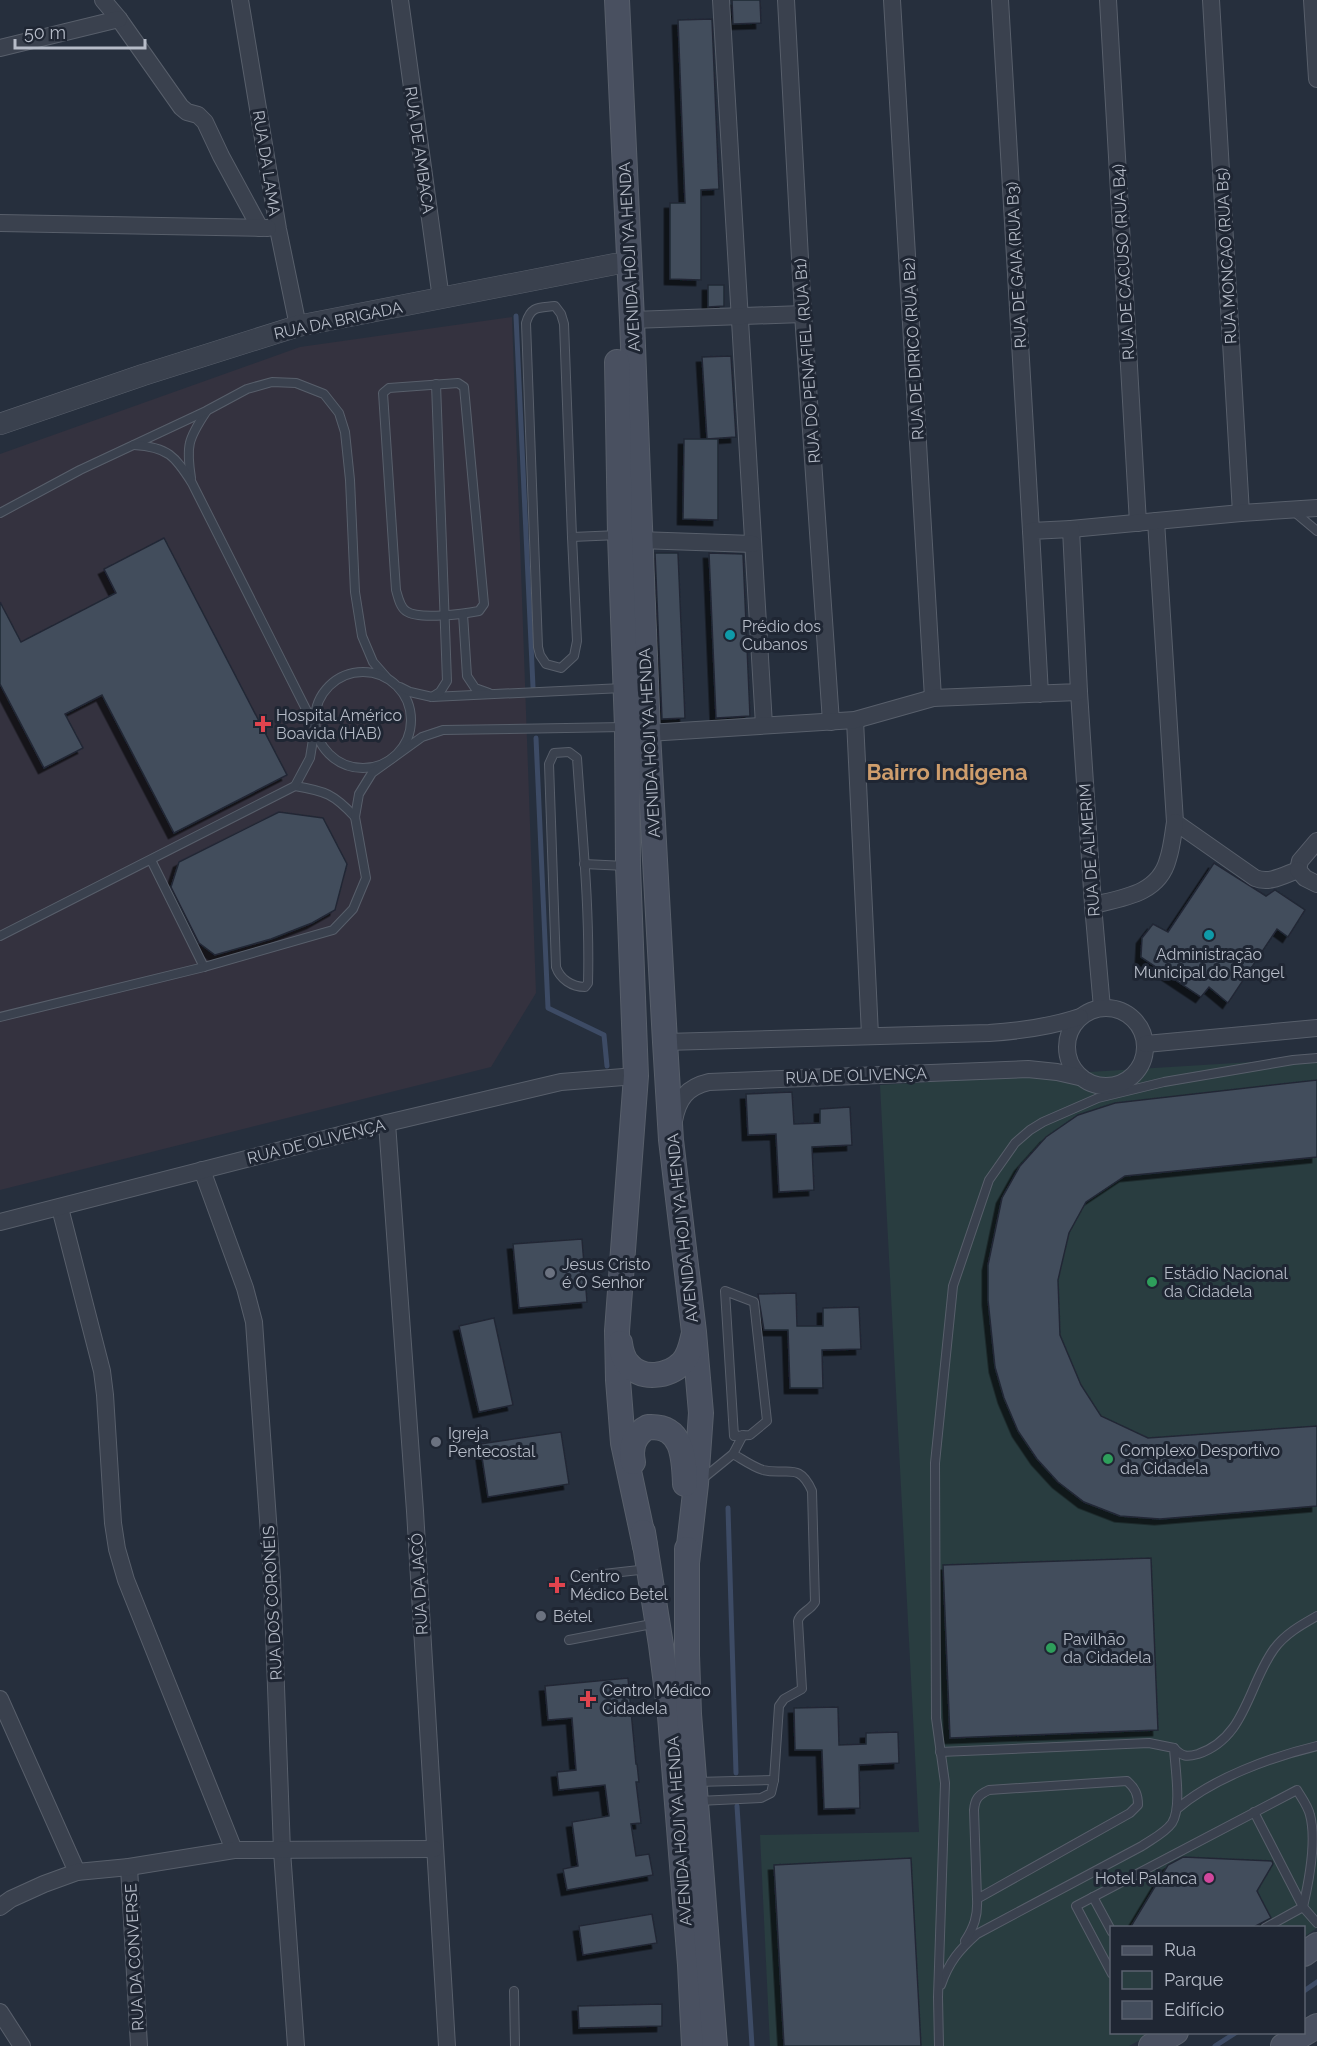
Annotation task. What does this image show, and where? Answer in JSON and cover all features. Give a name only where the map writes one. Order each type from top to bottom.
[{"type":"main road","name":"AVENIDA HOJI YA HENDA","points":[[604,0],[638,730],[665,1042],[671,1140],[694,1332],[700,1413],[696,1484],[687,1563],[687,1655],[694,1792],[715,2046]]},
{"type":"main road","name":"AVENIDA HOJI YA HENDA","points":[[617,0],[632,320],[626,688],[638,730],[628,866],[636,1076],[617,1331]]},
{"type":"main road","points":[[617,1331],[622,1354],[628,1365],[639,1373],[650,1375],[665,1374],[681,1364],[690,1350],[694,1332]]},
{"type":"main road","points":[[617,1331],[619,1406],[623,1443],[646,1558]]},
{"type":"main road","points":[[646,1558],[632,1455],[633,1443],[637,1434],[643,1429],[656,1426],[672,1433],[679,1442],[683,1457],[687,1563]]},
{"type":"main road","name":"AVENIDA HOJI YA HENDA","points":[[646,1558],[670,1716],[690,1965],[694,2046]]},
{"type":"main road","points":[[1151,2046],[1172,2034]]},
{"type":"main road","points":[[1282,2046],[1303,2034]]},
{"type":"street","points":[[103,0],[181,107],[187,112],[198,115],[205,122],[260,228]]},
{"type":"street","name":"RUA DA LAMA","points":[[240,0],[278,229],[298,326]]},
{"type":"street","name":"RUA DE AMBACA","points":[[400,0],[441,299]]},
{"type":"street","points":[[721,0],[764,725]]},
{"type":"street","name":"RUA DO PENAFIEL (RUA B1)","points":[[786,0],[803,314],[831,722]]},
{"type":"street","name":"RUA DE DIRICO (RUA B2)","points":[[892,0],[933,698]]},
{"type":"street","name":"RUA DE GAIA (RUA B3)","points":[[1000,0],[1040,694]]},
{"type":"street","name":"RUA DE CACUSO (RUA B4)","points":[[1108,0],[1138,523]]},
{"type":"street","name":"RUA MONCAO (RUA B5)","points":[[1211,0],[1241,513]]},
{"type":"street","points":[[1312,0],[1317,79]]},
{"type":"street","points":[[0,48],[118,19]]},
{"type":"street","points":[[0,223],[278,229]]},
{"type":"street","name":"RUA DA BRIGADA","points":[[0,424],[143,375],[298,326],[615,264]]},
{"type":"street","points":[[632,320],[803,314]]},
{"type":"street","points":[[1031,531],[1317,508]]},
{"type":"street","points":[[1093,905],[1139,893],[1152,886],[1161,875],[1168,860],[1175,822],[1156,522]]},
{"type":"street","name":"RUA DE ALMERIM","points":[[1071,529],[1079,692],[1102,1008]]},
{"type":"street","points":[[630,538],[753,544]]},
{"type":"street","points":[[638,730],[855,720],[933,698],[1079,692]]},
{"type":"street","points":[[855,720],[870,1035]]},
{"type":"street","points":[[1175,822],[1263,882],[1298,870]]},
{"type":"street","points":[[1317,841],[1299,861],[1298,870],[1305,878],[1317,884]]},
{"type":"street","points":[[665,1042],[1022,1031],[1052,1026],[1080,1017],[1092,1010],[1113,1008],[1124,1012],[1136,1021],[1146,1044],[1143,1064],[1129,1080],[1113,1087],[1100,1087],[1079,1077],[1068,1060],[1066,1045],[1074,1024],[1080,1017]]},
{"type":"street","points":[[1146,1044],[1317,1028]]},
{"type":"street","name":"RUA DE OLIVENÇA","points":[[671,1140],[680,1100],[688,1090],[696,1085],[709,1082],[1028,1069],[1079,1077]]},
{"type":"street","name":"RUA DE OLIVENÇA","points":[[0,1222],[387,1123],[561,1082],[636,1076]]},
{"type":"street","name":"RUA DA JACÓ","points":[[387,1123],[415,1511],[447,2046]]},
{"type":"street","name":"RUA DOS CORONÉIS","points":[[202,1170],[245,1288],[254,1322],[272,1577],[282,1851],[296,2046]]},
{"type":"street","points":[[60,1208],[102,1371],[117,1549],[126,1580],[234,1850]]},
{"type":"street","points":[[0,1699],[77,1872]]},
{"type":"street","points":[[0,1907],[11,1899],[44,1884],[77,1872],[129,1867],[234,1850],[434,1849]]},
{"type":"street","name":"RUA DA CONVERSE","points":[[129,1867],[139,2046]]},
{"type":"street","points":[[1,2015],[22,2046]]},
{"type":"lane","points":[[555,306],[564,324],[572,537],[577,641],[574,656],[561,668],[546,664],[538,647],[526,323],[529,314],[534,309],[555,306]]},
{"type":"lane","points":[[0,513],[80,470],[206,411],[247,389],[272,382],[296,383],[324,394],[339,413],[345,432],[350,480],[355,592],[362,636],[373,662],[387,678],[410,693],[432,697],[626,688]]},
{"type":"lane","points":[[458,383],[464,387],[484,604],[478,611],[463,614],[420,615],[407,612],[396,590],[383,393],[389,388],[436,384],[458,383]]},
{"type":"lane","points":[[432,697],[440,692],[447,681],[436,384]]},
{"type":"lane","points":[[192,483],[188,456],[192,433],[206,411]]},
{"type":"lane","points":[[134,445],[152,446],[167,451],[179,463],[192,483],[315,727],[320,743],[331,756],[346,765],[358,768],[376,767],[395,756],[406,742],[411,728],[407,699],[397,686]]},
{"type":"lane","points":[[1292,510],[1317,531]]},
{"type":"lane","points":[[572,537],[630,538]]},
{"type":"lane","points":[[463,614],[467,676],[475,688],[495,695]]},
{"type":"lane","points":[[0,936],[295,786],[310,758],[315,710],[328,685],[342,675],[358,671],[387,678]]},
{"type":"lane","points":[[0,1017],[204,967],[333,930],[353,909],[366,878],[355,818],[359,794],[372,773],[422,737],[443,730],[638,730]]},
{"type":"lane","points":[[569,752],[577,758],[584,864],[588,983],[585,987],[579,987],[558,975],[556,967],[549,764],[554,753],[569,752]]},
{"type":"lane","points":[[295,786],[322,791],[341,801],[355,818]]},
{"type":"lane","points":[[151,860],[204,967]]},
{"type":"lane","points":[[584,864],[628,866]]},
{"type":"lane","points":[[939,2046],[938,1997],[945,1783],[936,1718],[935,1463],[953,1286],[989,1180],[1015,1143],[1030,1130],[1098,1098],[1164,1082],[1317,1058]]},
{"type":"lane","points":[[725,1291],[754,1302],[767,1420],[750,1435],[743,1435],[734,1436],[725,1291]]},
{"type":"lane","points":[[696,1484],[733,1454],[743,1435]]},
{"type":"lane","points":[[694,1792],[761,1798],[771,1793],[774,1780],[778,1706],[784,1699],[802,1689],[798,1621],[799,1617],[815,1602],[812,1491],[801,1475],[793,1470],[763,1470],[733,1454]]},
{"type":"lane","points":[[577,1577],[646,1558]]},
{"type":"lane","points":[[940,1752],[1149,1743],[1174,1748],[1181,1756],[1188,1757],[1204,1751],[1227,1737],[1243,1715],[1265,1663],[1274,1648],[1294,1628],[1317,1616]]},
{"type":"lane","points":[[569,1640],[657,1623]]},
{"type":"lane","points":[[1177,1809],[1191,1797],[1263,1761],[1317,1746]]},
{"type":"lane","points":[[957,1952],[977,1934],[1158,1835],[1172,1823],[1177,1809],[1174,1748]]},
{"type":"lane","points":[[694,1792],[774,1780]]},
{"type":"lane","points":[[938,1997],[945,1974],[971,1932],[978,1915],[977,1899],[974,1810],[975,1800],[980,1794],[988,1790],[1127,1781],[1134,1787],[1138,1796],[1138,1805],[1130,1813],[977,1899]]},
{"type":"lane","points":[[1110,1970],[1076,1906],[1298,1790],[1310,1815],[1312,1847],[1303,1907],[1269,1926]]},
{"type":"lane","points":[[1254,1812],[1303,1907],[1317,1923]]},
{"type":"lane","points":[[1093,1897],[1110,1928]]},
{"type":"lane","points":[[513,1991],[515,2046]]},
{"type":"shaded area","name":"Hospital Américo Boavida (HAB)","points":[[512,317],[536,993],[491,1067],[0,1190],[0,454],[300,347]]},
{"type":"green space","name":"Complexo Desportivo da Cidadela","points":[[1317,1058],[1317,1928],[1305,1936],[1305,1926],[1110,1926],[1110,2034],[1151,2034],[1129,2046],[770,2046],[760,1835],[919,1832],[880,1085]]},
{"type":"building","points":[[732,0],[760,0],[761,23],[733,24]]},
{"type":"building","points":[[712,19],[719,189],[701,190],[701,280],[670,279],[670,203],[685,203],[678,20]]},
{"type":"building","points":[[708,285],[724,285],[724,306],[708,307]]},
{"type":"building","points":[[731,356],[736,437],[707,439],[702,357]]},
{"type":"building","points":[[684,439],[718,439],[718,520],[683,519]]},
{"type":"building","points":[[164,538],[287,775],[174,833],[102,695],[65,714],[83,748],[44,768],[0,684],[0,602],[21,642],[116,593],[104,569]]},
{"type":"building","points":[[655,553],[678,553],[685,718],[662,719]]},
{"type":"building","name":"Prédio dos Cubanos","points":[[709,553],[743,554],[750,716],[716,718]]},
{"type":"building","points":[[279,812],[323,818],[347,864],[335,910],[312,923],[271,939],[215,955],[199,943],[171,887],[179,862]]},
{"type":"building","name":"Administração Municipal do Rangel","points":[[1214,863],[1266,896],[1275,890],[1305,910],[1288,937],[1277,929],[1228,1003],[1209,987],[1201,997],[1141,957],[1142,938],[1153,924],[1168,932]]},
{"type":"building","points":[[1317,1080],[1317,1157],[1125,1176],[1086,1202],[1069,1233],[1058,1280],[1060,1335],[1081,1385],[1101,1416],[1148,1438],[1317,1426],[1317,1506],[1160,1519],[1120,1516],[1084,1502],[1058,1482],[1037,1459],[1018,1431],[1004,1398],[995,1367],[988,1300],[988,1265],[1002,1198],[1020,1166],[1046,1137],[1078,1115],[1115,1103]]},
{"type":"building","points":[[792,1092],[794,1124],[820,1123],[820,1109],[850,1107],[852,1145],[812,1147],[814,1190],[779,1192],[776,1134],[748,1135],[746,1094]]},
{"type":"building","name":"Jesus Cristo é O Senhor","points":[[582,1239],[587,1302],[519,1308],[513,1244]]},
{"type":"building","points":[[796,1293],[797,1326],[823,1326],[823,1308],[859,1307],[861,1349],[822,1350],[823,1388],[790,1388],[788,1330],[764,1330],[758,1294]]},
{"type":"building","points":[[494,1318],[513,1405],[479,1412],[459,1326]]},
{"type":"building","points":[[561,1432],[569,1484],[488,1497],[480,1444]]},
{"type":"building","name":"Pavilhão da Cidadela","points":[[1151,1558],[1158,1730],[950,1738],[943,1565]]},
{"type":"building","points":[[628,1678],[641,1823],[631,1824],[636,1856],[649,1854],[653,1875],[567,1890],[563,1869],[578,1866],[572,1822],[609,1816],[605,1785],[559,1790],[557,1772],[576,1770],[572,1718],[548,1720],[545,1686]]},
{"type":"building","points":[[838,1707],[839,1745],[866,1744],[866,1733],[898,1732],[899,1763],[859,1765],[860,1808],[824,1809],[822,1750],[795,1750],[794,1708]]},
{"type":"building","points":[[1183,1857],[1272,1861],[1273,1864],[1257,1891],[1271,1918],[1256,1926],[1131,1926],[1168,1865]]},
{"type":"building","points":[[911,1858],[921,2046],[784,2046],[774,1865]]},
{"type":"building","points":[[652,1914],[657,1943],[583,1955],[579,1926]]},
{"type":"building","points":[[662,2004],[662,2026],[579,2028],[578,2006]]},
{"type":"waterway","points":[[516,316],[533,687]]},
{"type":"waterway","points":[[536,738],[548,1008],[604,1035],[607,1066]]},
{"type":"waterway","points":[[728,1508],[736,1773]]},
{"type":"waterway","points":[[737,1806],[752,2046]]},
{"type":"waterway","points":[[1305,1990],[1317,1982]]},
{"type":"waterway","points":[[1215,2046],[1234,2034]]},
{"type":"place","name":"Prédio dos Cubanos","points":[[730,635]]},
{"type":"place","name":"Hospital Américo Boavida (HAB)","points":[[263,724]]},
{"type":"place","name":"Administração Municipal do Rangel","points":[[1209,935]]},
{"type":"place","name":"Jesus Cristo é O Senhor","points":[[550,1273]]},
{"type":"place","name":"Estádio Nacional da Cidadela","points":[[1152,1282]]},
{"type":"place","name":"Igreja Pentecostal","points":[[436,1442]]},
{"type":"place","name":"Complexo Desportivo da Cidadela","points":[[1108,1459]]},
{"type":"place","name":"Centro Médico Betel","points":[[557,1585]]},
{"type":"place","name":"Bétel","points":[[541,1616]]},
{"type":"place","name":"Pavilhão da Cidadela","points":[[1051,1648]]},
{"type":"place","name":"Centro Médico Cidadela","points":[[588,1699]]},
{"type":"place","name":"Hotel Palanca","points":[[1209,1878]]},
{"type":"district","name":"Bairro Indigena","points":[[947,772]]}]
